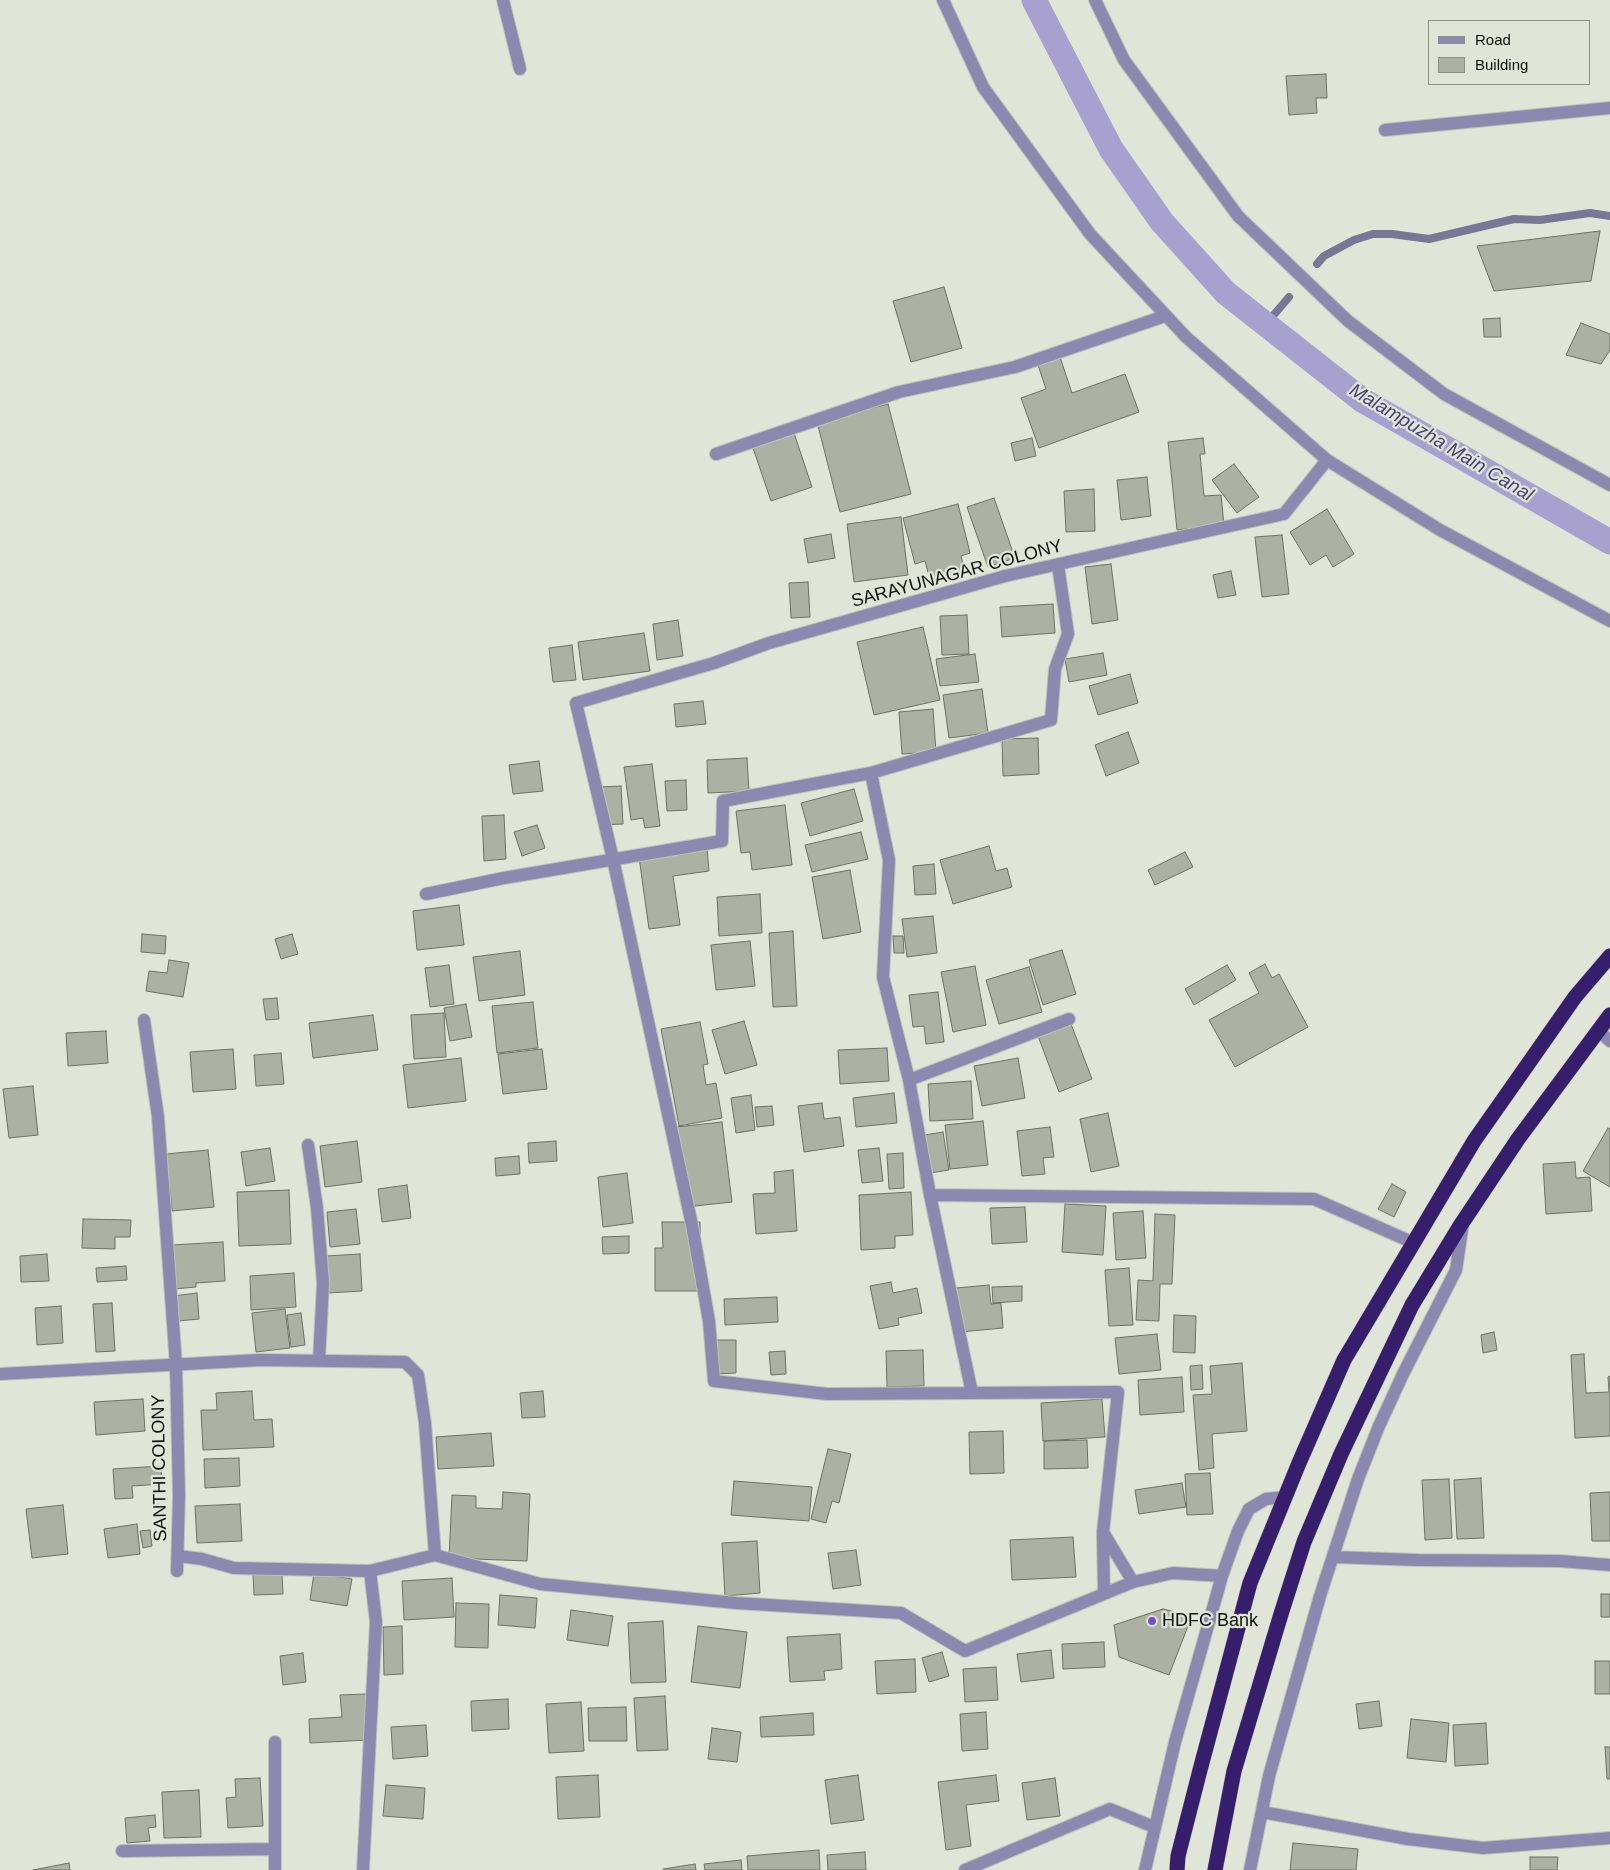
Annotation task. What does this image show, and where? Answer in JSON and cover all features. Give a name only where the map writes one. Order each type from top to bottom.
[{"type":"highway","points":[[1176,1870],[1178,1856],[1250,1583],[1344,1360],[1474,1141],[1575,997],[1610,956]]},
{"type":"highway","points":[[1215,1870],[1234,1771],[1242,1744],[1304,1542],[1341,1454],[1412,1305],[1463,1221],[1518,1140],[1610,1015]]},
{"type":"street","points":[[504,0],[520,69]]},
{"type":"street","points":[[943,0],[984,88],[1090,234],[1186,337],[1327,460],[1440,530],[1610,621]]},
{"type":"street","points":[[1094,0],[1124,60],[1238,216],[1348,321],[1444,394],[1610,485]]},
{"type":"street","points":[[1385,130],[1610,108]]},
{"type":"street","points":[[716,454],[899,392],[1015,367],[1166,316]]},
{"type":"street","name":"SARAYUNAGAR COLONY","points":[[614,859],[576,703],[714,663],[769,643],[1005,576],[1284,514],[1327,460]]},
{"type":"street","points":[[426,894],[504,878],[722,840],[723,800],[871,773],[1051,720],[1055,669],[1068,634],[1058,564]]},
{"type":"street","points":[[871,773],[889,860],[883,977],[910,1080],[930,1195],[972,1393]]},
{"type":"street","points":[[614,859],[692,1225],[709,1320],[714,1381],[828,1394],[1118,1392],[1103,1532],[1104,1594]]},
{"type":"street","points":[[910,1080],[1068,1019]]},
{"type":"street","name":"SANTHI COLONY","points":[[144,1020],[158,1117],[176,1365],[180,1495],[177,1571]]},
{"type":"street","points":[[1598,1030],[1610,1041]]},
{"type":"street","points":[[308,1145],[317,1208],[323,1283],[320,1361]]},
{"type":"street","points":[[930,1195],[1314,1199],[1414,1243]]},
{"type":"street","points":[[1250,1870],[1272,1767],[1320,1596],[1358,1479],[1379,1426],[1403,1374],[1456,1270],[1463,1221]]},
{"type":"street","points":[[0,1374],[260,1360],[405,1362],[418,1375],[435,1555]]},
{"type":"street","points":[[1145,1870],[1175,1742],[1222,1576],[1238,1531],[1249,1509],[1266,1499],[1285,1497]]},
{"type":"street","points":[[1103,1532],[1133,1582]]},
{"type":"street","points":[[178,1556],[202,1559],[234,1568],[370,1571],[435,1555],[540,1584],[736,1603],[901,1613],[965,1651],[1133,1582],[1173,1573],[1222,1576]]},
{"type":"street","points":[[1333,1557],[1417,1560],[1558,1561],[1610,1565]]},
{"type":"street","points":[[363,1870],[376,1622],[370,1571]]},
{"type":"street","points":[[275,1742],[275,1870]]},
{"type":"street","points":[[965,1870],[1110,1809],[1154,1827]]},
{"type":"street","points":[[1262,1812],[1408,1839],[1483,1848],[1610,1838]]},
{"type":"street","points":[[122,1851],[275,1849]]},
{"type":"building","points":[[1326,74],[1327,98],[1316,98],[1317,113],[1289,115],[1286,76]]},
{"type":"building","points":[[1600,231],[1591,281],[1494,291],[1477,246]]},
{"type":"building","points":[[944,287],[962,348],[911,362],[893,301]]},
{"type":"building","points":[[1500,318],[1501,337],[1484,337],[1483,319]]},
{"type":"building","points":[[1581,323],[1610,334],[1610,350],[1601,364],[1566,355]]},
{"type":"building","points":[[1060,357],[1072,393],[1125,374],[1139,412],[1039,448],[1021,398],[1046,389],[1038,365]]},
{"type":"building","points":[[888,404],[911,494],[840,512],[817,422]]},
{"type":"building","points":[[793,430],[812,487],[771,501],[752,445]]},
{"type":"building","points":[[1032,438],[1036,456],[1015,461],[1011,443]]},
{"type":"building","points":[[1203,438],[1205,454],[1200,454],[1204,496],[1221,495],[1224,525],[1177,530],[1168,442]]},
{"type":"building","points":[[1234,464],[1259,497],[1237,513],[1212,480]]},
{"type":"building","points":[[1147,477],[1151,516],[1121,520],[1117,480]]},
{"type":"building","points":[[1094,489],[1095,531],[1066,532],[1064,491]]},
{"type":"building","points":[[994,498],[1015,558],[988,567],[967,507]]},
{"type":"building","points":[[958,504],[970,553],[961,556],[965,572],[930,580],[925,561],[915,564],[903,518]]},
{"type":"building","points":[[1327,509],[1354,554],[1333,567],[1326,555],[1310,565],[1290,532]]},
{"type":"building","points":[[901,517],[908,575],[854,582],[847,524]]},
{"type":"building","points":[[831,534],[835,558],[808,563],[804,539]]},
{"type":"building","points":[[1282,535],[1289,594],[1262,597],[1255,537]]},
{"type":"building","points":[[1111,564],[1118,620],[1092,624],[1085,567]]},
{"type":"building","points":[[1231,571],[1236,595],[1218,598],[1213,575]]},
{"type":"building","points":[[808,582],[810,617],[791,618],[789,583]]},
{"type":"building","points":[[1053,604],[1055,633],[1002,637],[1000,607]]},
{"type":"building","points":[[967,615],[969,654],[942,655],[940,616]]},
{"type":"building","points":[[678,620],[683,656],[657,660],[653,624]]},
{"type":"building","points":[[923,627],[940,700],[874,715],[857,642]]},
{"type":"building","points":[[644,633],[650,671],[583,680],[578,642]]},
{"type":"building","points":[[572,645],[576,680],[553,682],[549,648]]},
{"type":"building","points":[[1103,653],[1107,675],[1069,682],[1065,659]]},
{"type":"building","points":[[975,654],[979,682],[940,686],[936,659]]},
{"type":"building","points":[[1130,674],[1138,703],[1098,715],[1089,686]]},
{"type":"building","points":[[982,689],[988,733],[949,738],[943,695]]},
{"type":"building","points":[[703,701],[706,724],[676,727],[674,704]]},
{"type":"building","points":[[933,709],[936,752],[902,754],[899,712]]},
{"type":"building","points":[[1128,732],[1139,763],[1106,776],[1095,745]]},
{"type":"building","points":[[1038,738],[1039,774],[1003,776],[1002,739]]},
{"type":"building","points":[[747,758],[749,791],[708,793],[707,760]]},
{"type":"building","points":[[539,761],[543,791],[513,794],[509,765]]},
{"type":"building","points":[[652,764],[660,826],[645,828],[643,818],[631,820],[624,767]]},
{"type":"building","points":[[686,780],[687,810],[667,811],[665,781]]},
{"type":"building","points":[[621,786],[623,824],[599,825],[598,787]]},
{"type":"building","points":[[854,789],[863,821],[810,836],[801,803]]},
{"type":"building","points":[[785,805],[792,865],[752,870],[750,852],[741,853],[736,811]]},
{"type":"building","points":[[504,815],[506,859],[484,861],[482,816]]},
{"type":"building","points":[[537,825],[545,848],[522,856],[514,832]]},
{"type":"building","points":[[861,832],[868,859],[812,872],[805,845]]},
{"type":"building","points":[[989,846],[996,871],[1007,868],[1012,887],[953,904],[940,860]]},
{"type":"building","points":[[707,848],[709,871],[673,876],[680,925],[649,929],[639,857]]},
{"type":"building","points":[[1185,852],[1193,867],[1155,885],[1148,870]]},
{"type":"building","points":[[934,864],[936,894],[915,895],[913,866]]},
{"type":"building","points":[[850,870],[861,932],[823,939],[812,877]]},
{"type":"building","points":[[760,894],[762,933],[719,936],[717,897]]},
{"type":"building","points":[[459,905],[464,945],[417,950],[413,911]]},
{"type":"building","points":[[933,916],[937,953],[907,957],[902,919]]},
{"type":"building","points":[[793,931],[797,1006],[773,1007],[769,933]]},
{"type":"building","points":[[142,934],[166,936],[165,954],[141,952]]},
{"type":"building","points":[[292,934],[298,954],[281,959],[275,939]]},
{"type":"building","points":[[893,936],[903,936],[904,953],[894,953]]},
{"type":"building","points":[[750,941],[755,986],[716,990],[711,945]]},
{"type":"building","points":[[1062,950],[1076,994],[1043,1005],[1029,960]]},
{"type":"building","points":[[520,951],[525,995],[479,1001],[473,957]]},
{"type":"building","points":[[169,960],[189,963],[183,997],[146,991],[149,971],[167,973]]},
{"type":"building","points":[[1265,964],[1272,978],[1279,974],[1308,1027],[1235,1067],[1209,1020],[1259,993],[1249,973]]},
{"type":"building","points":[[449,965],[454,1004],[430,1007],[425,968]]},
{"type":"building","points":[[1227,965],[1236,980],[1194,1005],[1185,989]]},
{"type":"building","points":[[975,966],[986,1025],[953,1032],[941,972]]},
{"type":"building","points":[[1029,967],[1042,1012],[999,1024],[986,980]]},
{"type":"building","points":[[938,992],[944,1042],[926,1044],[924,1026],[913,1027],[909,995]]},
{"type":"building","points":[[277,998],[279,1019],[266,1020],[263,999]]},
{"type":"building","points":[[533,1002],[538,1048],[497,1053],[492,1006]]},
{"type":"building","points":[[466,1004],[472,1037],[450,1041],[444,1008]]},
{"type":"building","points":[[444,1013],[446,1057],[414,1059],[411,1015]]},
{"type":"building","points":[[373,1015],[378,1050],[313,1058],[309,1023]]},
{"type":"building","points":[[744,1021],[757,1065],[725,1074],[712,1030]]},
{"type":"building","points":[[700,1022],[708,1064],[703,1065],[706,1085],[716,1083],[722,1118],[679,1126],[661,1029]]},
{"type":"building","points":[[1071,1024],[1092,1079],[1059,1092],[1038,1036]]},
{"type":"building","points":[[106,1031],[108,1063],[68,1066],[66,1033]]},
{"type":"building","points":[[887,1048],[889,1081],[840,1084],[838,1050]]},
{"type":"building","points":[[233,1049],[236,1089],[193,1092],[190,1052]]},
{"type":"building","points":[[542,1049],[547,1089],[503,1094],[498,1054]]},
{"type":"building","points":[[281,1053],[284,1084],[256,1086],[254,1055]]},
{"type":"building","points":[[461,1058],[466,1101],[408,1108],[403,1065]]},
{"type":"building","points":[[1018,1058],[1025,1098],[982,1106],[974,1066]]},
{"type":"building","points":[[971,1081],[973,1119],[930,1121],[928,1084]]},
{"type":"building","points":[[33,1086],[38,1135],[9,1138],[3,1089]]},
{"type":"building","points":[[894,1093],[897,1123],[856,1127],[853,1098]]},
{"type":"building","points":[[751,1095],[755,1130],[736,1133],[731,1098]]},
{"type":"building","points":[[822,1103],[824,1119],[840,1117],[844,1146],[804,1152],[798,1106]]},
{"type":"building","points":[[772,1106],[774,1125],[757,1127],[755,1107]]},
{"type":"building","points":[[1108,1113],[1119,1166],[1091,1172],[1080,1119]]},
{"type":"building","points":[[983,1121],[988,1165],[950,1169],[945,1125]]},
{"type":"building","points":[[722,1122],[732,1202],[686,1207],[676,1127]]},
{"type":"building","points":[[1050,1127],[1054,1157],[1043,1158],[1045,1174],[1022,1176],[1017,1131]]},
{"type":"building","points":[[1608,1128],[1610,1129],[1610,1187],[1583,1171]]},
{"type":"building","points":[[943,1132],[949,1170],[930,1173],[925,1135]]},
{"type":"building","points":[[357,1141],[362,1182],[325,1187],[320,1146]]},
{"type":"building","points":[[556,1141],[557,1161],[529,1163],[528,1143]]},
{"type":"building","points":[[270,1148],[275,1181],[246,1186],[241,1152]]},
{"type":"building","points":[[879,1148],[883,1181],[862,1183],[858,1150]]},
{"type":"building","points":[[208,1150],[214,1207],[172,1211],[166,1154]]},
{"type":"building","points":[[903,1153],[904,1188],[889,1189],[887,1154]]},
{"type":"building","points":[[519,1156],[520,1174],[496,1176],[495,1158]]},
{"type":"building","points":[[1575,1162],[1576,1178],[1590,1177],[1592,1211],[1546,1214],[1543,1164]]},
{"type":"building","points":[[793,1170],[797,1231],[756,1234],[753,1194],[775,1193],[774,1172]]},
{"type":"building","points":[[627,1173],[633,1223],[603,1227],[598,1177]]},
{"type":"building","points":[[1392,1184],[1406,1192],[1394,1217],[1378,1209]]},
{"type":"building","points":[[407,1185],[411,1218],[382,1222],[378,1189]]},
{"type":"building","points":[[289,1190],[291,1244],[239,1246],[237,1192]]},
{"type":"building","points":[[911,1192],[913,1235],[895,1236],[895,1248],[861,1250],[859,1195]]},
{"type":"building","points":[[1065,1204],[1106,1206],[1103,1255],[1062,1252]]},
{"type":"building","points":[[1025,1207],[1027,1242],[992,1244],[990,1208]]},
{"type":"building","points":[[356,1209],[360,1244],[330,1247],[327,1212]]},
{"type":"building","points":[[1143,1211],[1146,1258],[1116,1260],[1113,1213]]},
{"type":"building","points":[[1155,1214],[1175,1215],[1172,1284],[1160,1284],[1159,1321],[1136,1320],[1138,1280],[1153,1281]]},
{"type":"building","points":[[83,1219],[131,1220],[130,1237],[115,1237],[115,1249],[82,1248]]},
{"type":"building","points":[[662,1222],[700,1222],[701,1291],[655,1291],[655,1248],[663,1248]]},
{"type":"building","points":[[629,1236],[629,1253],[603,1254],[602,1237]]},
{"type":"building","points":[[223,1242],[225,1281],[196,1283],[196,1287],[174,1289],[172,1245]]},
{"type":"building","points":[[47,1254],[49,1281],[21,1282],[20,1256]]},
{"type":"building","points":[[360,1254],[362,1291],[328,1293],[326,1256]]},
{"type":"building","points":[[126,1266],[127,1280],[97,1282],[96,1268]]},
{"type":"building","points":[[1129,1268],[1133,1325],[1109,1326],[1105,1270]]},
{"type":"building","points":[[294,1273],[296,1307],[251,1310],[250,1276]]},
{"type":"building","points":[[891,1282],[893,1293],[917,1288],[922,1313],[898,1318],[899,1325],[879,1329],[870,1286]]},
{"type":"building","points":[[989,1285],[991,1304],[1001,1303],[1003,1328],[960,1332],[956,1288]]},
{"type":"building","points":[[1022,1286],[1022,1301],[993,1303],[992,1287]]},
{"type":"building","points":[[197,1293],[199,1319],[168,1322],[165,1297]]},
{"type":"building","points":[[777,1297],[778,1322],[725,1325],[724,1299]]},
{"type":"building","points":[[112,1303],[115,1351],[96,1352],[93,1304]]},
{"type":"building","points":[[61,1306],[63,1343],[37,1345],[35,1308]]},
{"type":"building","points":[[285,1309],[290,1348],[256,1352],[252,1313]]},
{"type":"building","points":[[301,1313],[305,1345],[291,1347],[287,1315]]},
{"type":"building","points":[[1174,1315],[1196,1316],[1195,1353],[1173,1352]]},
{"type":"building","points":[[1494,1332],[1497,1350],[1483,1353],[1481,1335]]},
{"type":"building","points":[[1157,1334],[1161,1370],[1119,1374],[1115,1338]]},
{"type":"building","points":[[716,1340],[736,1340],[736,1373],[715,1374]]},
{"type":"building","points":[[923,1350],[924,1386],[887,1387],[886,1351]]},
{"type":"building","points":[[785,1351],[786,1374],[771,1375],[769,1352]]},
{"type":"building","points":[[1584,1354],[1586,1393],[1609,1392],[1608,1377],[1610,1376],[1610,1436],[1575,1438],[1571,1355]]},
{"type":"building","points":[[1242,1363],[1247,1431],[1212,1434],[1214,1468],[1199,1470],[1193,1395],[1212,1394],[1210,1366]]},
{"type":"building","points":[[1202,1365],[1203,1389],[1191,1390],[1190,1366]]},
{"type":"building","points":[[1182,1377],[1184,1412],[1140,1415],[1138,1380]]},
{"type":"building","points":[[252,1391],[254,1420],[272,1419],[274,1447],[203,1450],[201,1410],[217,1410],[216,1393]]},
{"type":"building","points":[[543,1391],[545,1417],[522,1418],[520,1393]]},
{"type":"building","points":[[143,1399],[145,1431],[96,1435],[94,1402]]},
{"type":"building","points":[[1102,1399],[1105,1437],[1043,1441],[1041,1403]]},
{"type":"building","points":[[1003,1431],[1004,1473],[970,1474],[969,1432]]},
{"type":"building","points":[[491,1433],[494,1466],[438,1469],[436,1437]]},
{"type":"building","points":[[1087,1440],[1088,1468],[1044,1469],[1044,1441]]},
{"type":"building","points":[[828,1449],[851,1454],[839,1503],[832,1501],[826,1523],[811,1519]]},
{"type":"building","points":[[239,1458],[240,1486],[205,1488],[204,1459]]},
{"type":"building","points":[[161,1466],[162,1484],[132,1486],[133,1498],[115,1499],[113,1469]]},
{"type":"building","points":[[1210,1473],[1213,1514],[1187,1515],[1185,1474]]},
{"type":"building","points":[[1481,1478],[1484,1538],[1457,1539],[1454,1480]]},
{"type":"building","points":[[1449,1479],[1452,1538],[1425,1540],[1422,1480]]},
{"type":"building","points":[[734,1481],[812,1487],[809,1521],[731,1515]]},
{"type":"building","points":[[1182,1483],[1186,1507],[1139,1514],[1135,1490]]},
{"type":"building","points":[[503,1492],[530,1494],[527,1561],[449,1558],[452,1495],[476,1496],[476,1508],[502,1509]]},
{"type":"building","points":[[1610,1492],[1610,1541],[1592,1541],[1590,1493]]},
{"type":"building","points":[[240,1504],[242,1541],[197,1543],[195,1506]]},
{"type":"building","points":[[63,1505],[68,1554],[32,1558],[26,1509]]},
{"type":"building","points":[[137,1524],[140,1554],[108,1558],[104,1529]]},
{"type":"building","points":[[150,1530],[152,1546],[143,1548],[140,1531]]},
{"type":"building","points":[[1073,1537],[1076,1577],[1012,1580],[1010,1540]]},
{"type":"building","points":[[757,1541],[760,1593],[725,1596],[722,1543]]},
{"type":"building","points":[[856,1550],[861,1585],[833,1589],[828,1553]]},
{"type":"building","points":[[282,1573],[283,1594],[254,1595],[253,1574]]},
{"type":"building","points":[[314,1573],[352,1579],[347,1606],[310,1600]]},
{"type":"building","points":[[452,1578],[454,1617],[404,1620],[402,1581]]},
{"type":"building","points":[[1601,1594],[1610,1594],[1610,1617],[1601,1617]]},
{"type":"building","points":[[500,1595],[537,1598],[535,1628],[498,1625]]},
{"type":"building","points":[[456,1603],[489,1604],[488,1648],[455,1647]]},
{"type":"building","points":[[1163,1609],[1192,1616],[1169,1675],[1119,1657],[1114,1625]]},
{"type":"building","points":[[571,1610],[613,1616],[608,1646],[567,1640]]},
{"type":"building","points":[[663,1621],[666,1682],[631,1683],[628,1623]]},
{"type":"building","points":[[402,1626],[403,1674],[384,1675],[383,1627]]},
{"type":"building","points":[[698,1626],[747,1632],[740,1688],[691,1682]]},
{"type":"building","points":[[840,1634],[842,1669],[824,1671],[825,1680],[790,1682],[787,1637]]},
{"type":"building","points":[[1104,1642],[1105,1667],[1063,1669],[1062,1644]]},
{"type":"building","points":[[1051,1650],[1054,1678],[1021,1682],[1017,1654]]},
{"type":"building","points":[[942,1652],[949,1676],[929,1682],[922,1658]]},
{"type":"building","points":[[303,1653],[306,1682],[283,1685],[280,1656]]},
{"type":"building","points":[[915,1659],[916,1692],[877,1694],[875,1661]]},
{"type":"building","points":[[1595,1661],[1610,1661],[1610,1694],[1595,1694]]},
{"type":"building","points":[[996,1667],[998,1700],[965,1702],[963,1669]]},
{"type":"building","points":[[366,1694],[368,1740],[310,1743],[309,1719],[342,1717],[340,1695]]},
{"type":"building","points":[[665,1696],[668,1750],[637,1751],[634,1698]]},
{"type":"building","points":[[508,1699],[509,1729],[472,1731],[471,1701]]},
{"type":"building","points":[[1379,1701],[1382,1726],[1359,1729],[1356,1704]]},
{"type":"building","points":[[581,1702],[584,1751],[549,1753],[546,1704]]},
{"type":"building","points":[[626,1707],[627,1741],[589,1741],[588,1708]]},
{"type":"building","points":[[986,1712],[988,1749],[962,1751],[960,1714]]},
{"type":"building","points":[[813,1713],[814,1735],[761,1737],[760,1717]]},
{"type":"building","points":[[1411,1719],[1449,1723],[1446,1762],[1407,1758]]},
{"type":"building","points":[[1486,1723],[1488,1764],[1455,1766],[1453,1725]]},
{"type":"building","points":[[426,1725],[428,1756],[393,1759],[391,1727]]},
{"type":"building","points":[[712,1728],[741,1732],[737,1762],[708,1759]]},
{"type":"building","points":[[1605,1747],[1610,1747],[1610,1779],[1607,1779]]},
{"type":"building","points":[[598,1775],[600,1817],[558,1819],[556,1777]]},
{"type":"building","points":[[858,1775],[864,1820],[831,1824],[825,1780]]},
{"type":"building","points":[[996,1775],[999,1801],[966,1805],[971,1846],[946,1850],[938,1782]]},
{"type":"building","points":[[260,1778],[263,1826],[228,1828],[226,1798],[236,1797],[235,1779]]},
{"type":"building","points":[[1055,1778],[1060,1816],[1027,1820],[1022,1783]]},
{"type":"building","points":[[386,1785],[425,1788],[423,1819],[383,1816]]},
{"type":"building","points":[[199,1790],[201,1837],[164,1838],[162,1792]]},
{"type":"building","points":[[155,1815],[156,1827],[148,1828],[150,1841],[127,1843],[125,1818]]},
{"type":"building","points":[[1293,1843],[1358,1849],[1356,1870],[1290,1870]]},
{"type":"building","points":[[819,1850],[820,1870],[748,1870],[747,1856]]},
{"type":"building","points":[[865,1852],[866,1870],[828,1870],[827,1855]]},
{"type":"building","points":[[1530,1857],[1558,1857],[1557,1870],[1530,1870]]},
{"type":"building","points":[[741,1860],[742,1870],[705,1870],[704,1864]]},
{"type":"building","points":[[69,1863],[70,1870],[33,1870]]},
{"type":"building","points":[[695,1864],[696,1870],[663,1870],[663,1869]]},
{"type":"waterway","name":"Malampuzha Main Canal","points":[[1034,0],[1111,149],[1162,222],[1226,293],[1362,400],[1610,542]]},
{"type":"waterway","points":[[1317,264],[1324,256],[1354,240],[1373,234],[1392,234],[1429,239],[1514,219],[1540,220],[1590,213],[1610,216]]},
{"type":"waterway","points":[[1266,324],[1289,297]]},
{"type":"place","name":"HDFC Bank","points":[[1152,1621]]}]
